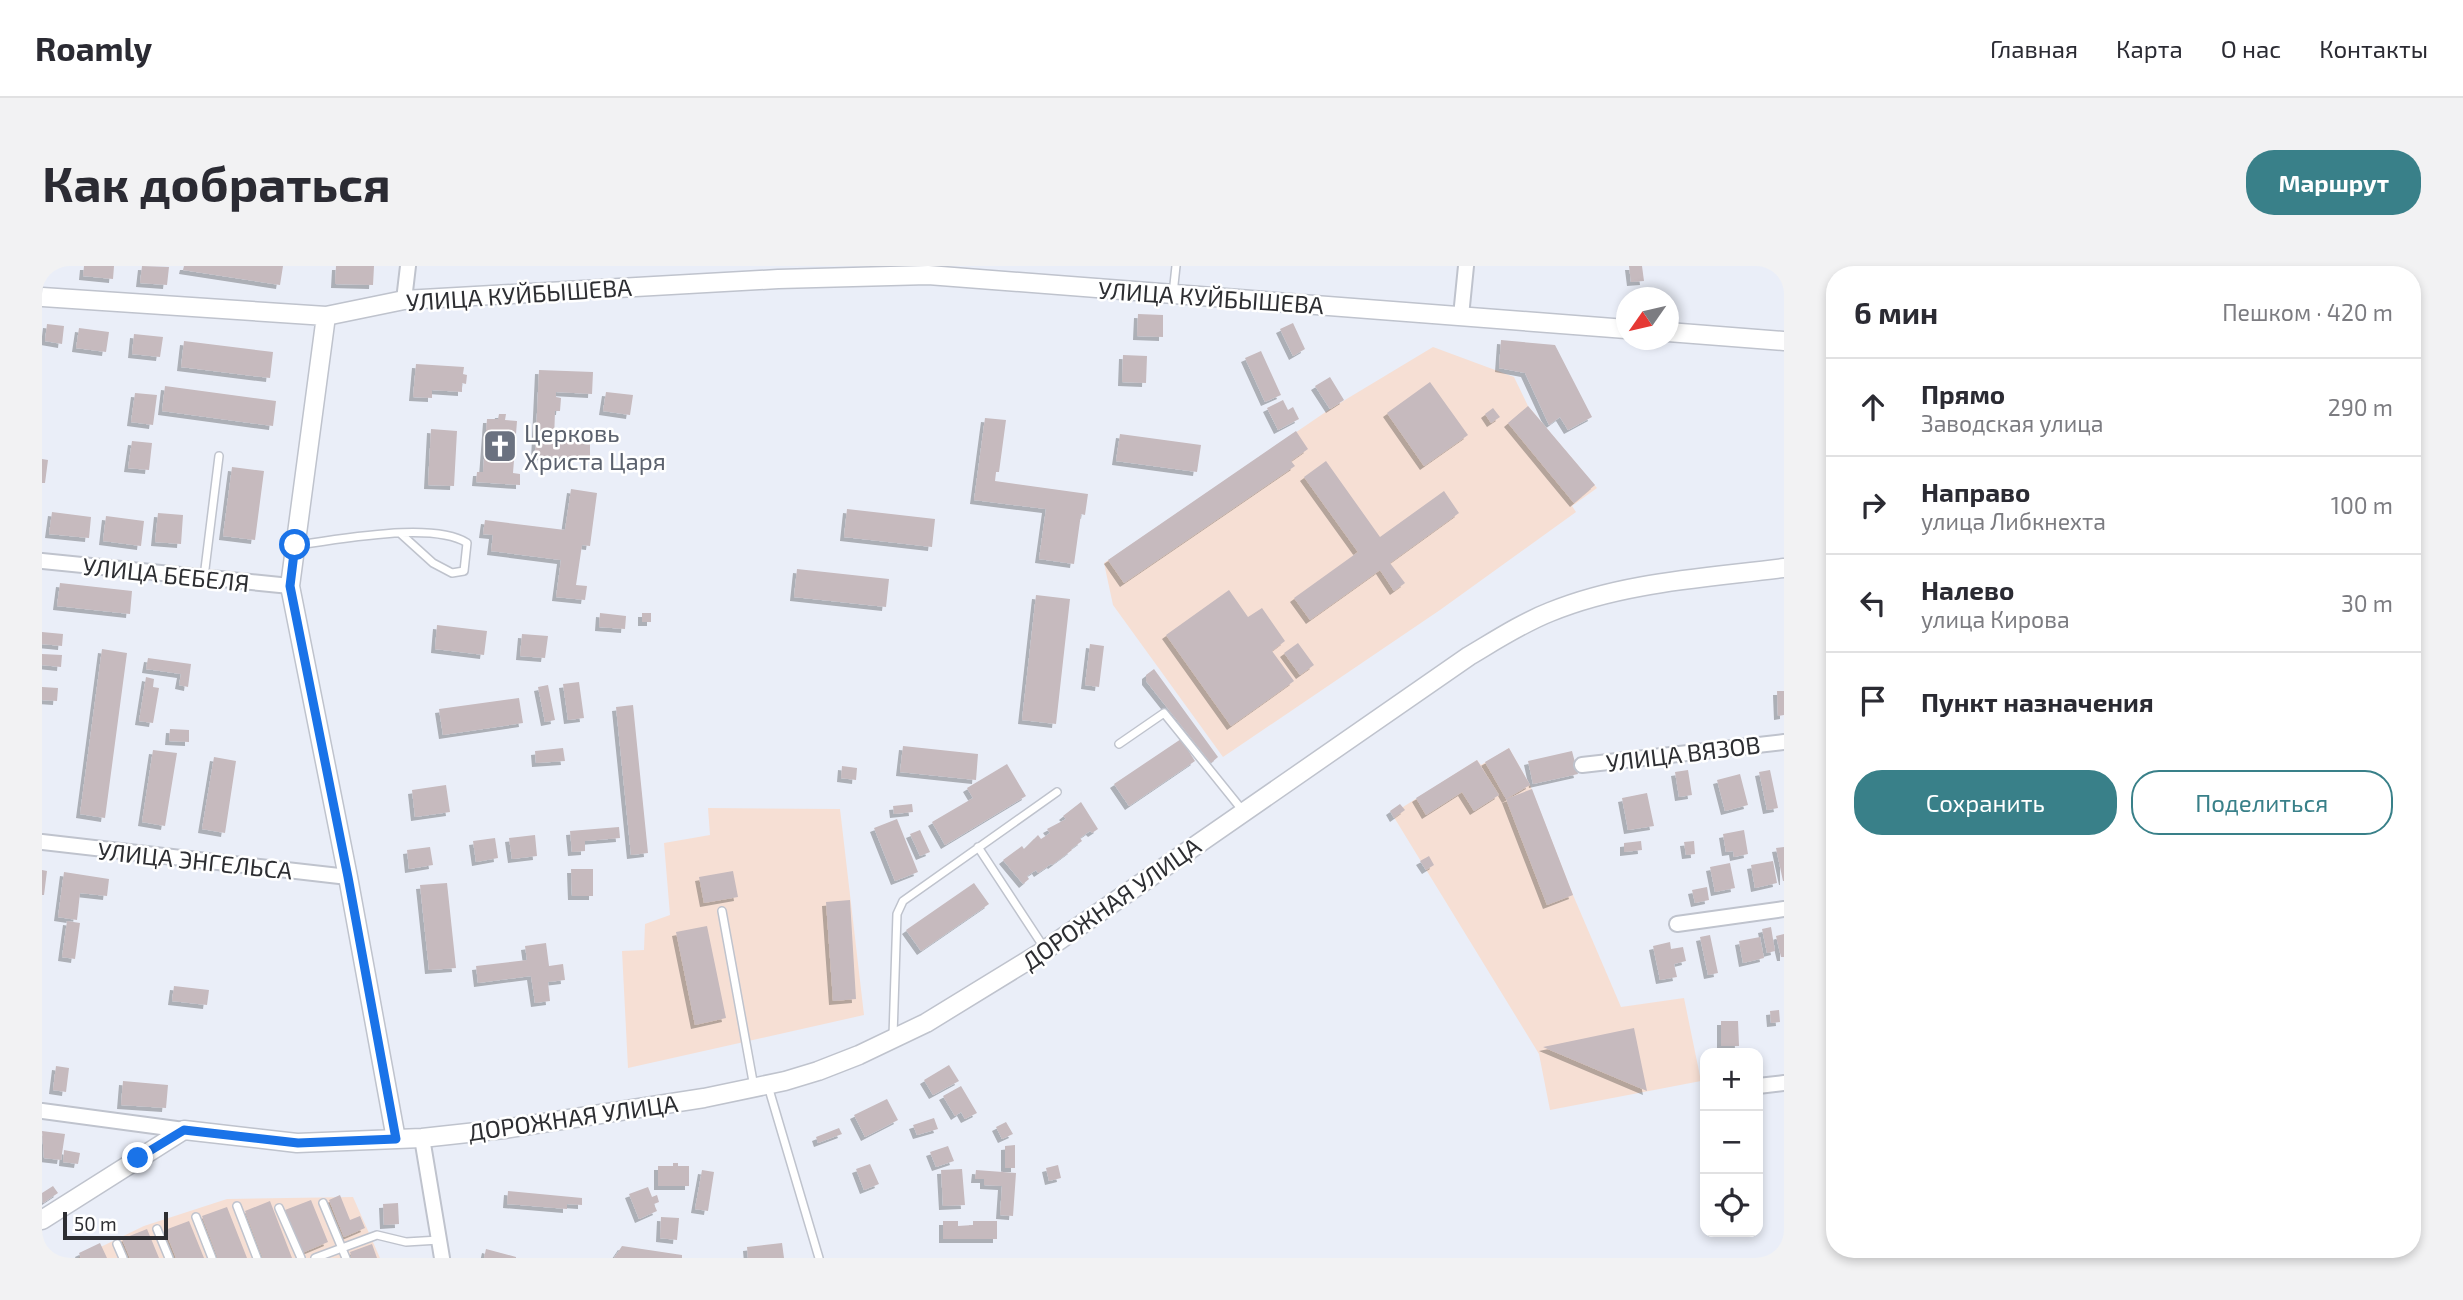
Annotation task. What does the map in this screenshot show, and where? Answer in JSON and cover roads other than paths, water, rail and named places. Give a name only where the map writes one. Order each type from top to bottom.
[{"type":"street","points":[[404,300],[408,266]]},
{"type":"street","points":[[1461,316],[1466,266]]},
{"type":"street","name":"УЛИЦА КУЙБЫШЕВА","points":[[42,297],[326,316],[404,300],[779,272],[928,275],[1616,328]]},
{"type":"street","points":[[326,316],[290,586],[348,877],[396,1139]]},
{"type":"street","points":[[1679,333],[1783,341]]},
{"type":"street","name":"УЛИЦА БЕБЕЛЯ","points":[[42,561],[290,586]]},
{"type":"street","name":"ДОРОЖНАЯ УЛИЦА","points":[[184,1130],[298,1143],[422,1138],[517,1127],[704,1098],[818,1071],[893,1040],[971,997],[1045,950],[1469,656],[1550,612],[1637,587],[1784,568]]},
{"type":"street","name":"УЛИЦА ВЯЗОВ","points":[[1582,765],[1784,742]]},
{"type":"street","name":"УЛИЦА ЭНГЕЛЬСА","points":[[42,842],[348,877]]},
{"type":"street","points":[[1677,924],[1784,909]]},
{"type":"street","points":[[1763,1085],[1784,1083]]},
{"type":"street","points":[[42,1111],[184,1130]]},
{"type":"street","points":[[42,1220],[184,1130]]},
{"type":"street","points":[[422,1138],[442,1258]]},
{"type":"lane","points":[[1173,294],[1176,266]]},
{"type":"lane","points":[[204,577],[219,456]]},
{"type":"lane","points":[[295,545],[401,534],[443,534],[467,543],[464,571],[452,573],[433,563],[401,534]]},
{"type":"lane","points":[[1119,744],[1164,713],[1243,811]]},
{"type":"lane","points":[[893,1040],[898,909],[903,901],[1057,792]]},
{"type":"lane","points":[[978,847],[1045,950]]},
{"type":"lane","points":[[722,911],[761,1086],[819,1258]]},
{"type":"lane","points":[[323,1203],[345,1258]]},
{"type":"lane","points":[[237,1206],[257,1258]]},
{"type":"lane","points":[[279,1208],[301,1258]]},
{"type":"lane","points":[[196,1217],[212,1258]]},
{"type":"lane","points":[[157,1228],[169,1258]]},
{"type":"lane","points":[[315,1258],[377,1235],[406,1242],[440,1240]]},
{"type":"lane","points":[[117,1244],[123,1258]]},
{"type":"place","name":"Церковь Христа Царя","points":[[500,446]]}]
